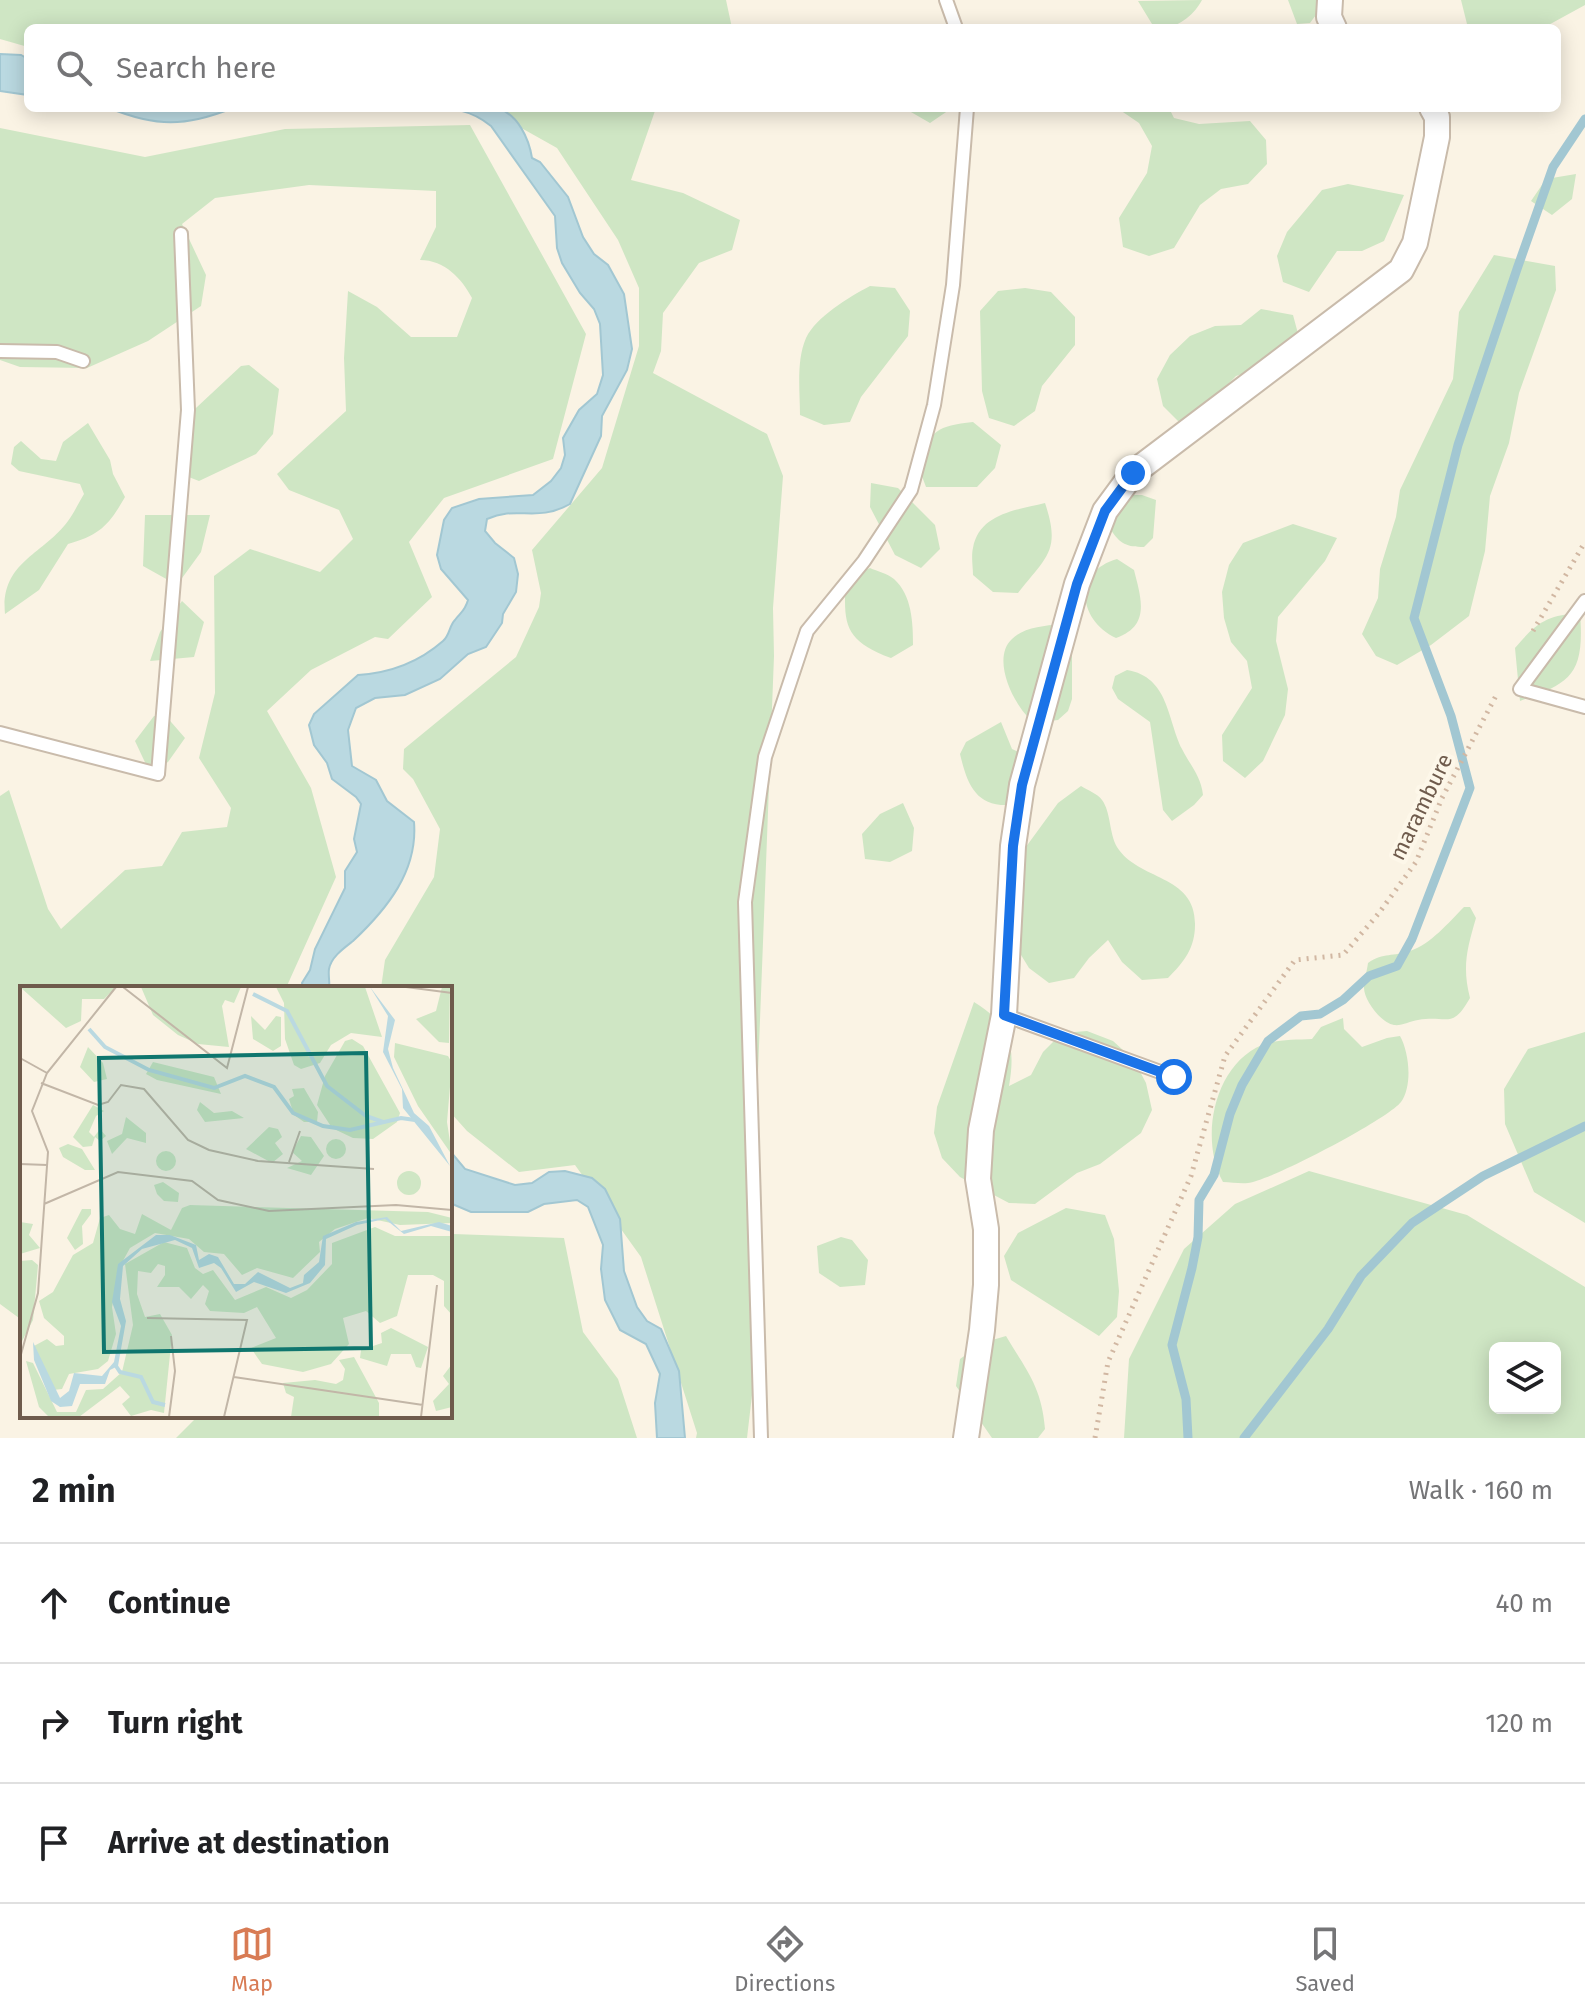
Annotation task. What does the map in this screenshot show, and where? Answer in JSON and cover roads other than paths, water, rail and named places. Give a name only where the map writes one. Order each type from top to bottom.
[{"type":"street","points":[[1330,0],[1329,17],[1332,24]]},
{"type":"street","points":[[966,1438],[986,1285],[986,1229],[978,1179],[981,1130],[1004,1015],[1013,846],[1022,785],[1077,584],[1105,511],[1133,473],[1401,270],[1415,243],[1437,137],[1434,112]]},
{"type":"lane","points":[[946,0],[955,24]]},
{"type":"lane","points":[[761,1438],[745,902],[765,757],[807,631],[864,561],[911,490],[934,405],[950,300],[967,112]]},
{"type":"lane","points":[[0,733],[158,774],[188,410],[181,234]]},
{"type":"lane","points":[[0,351],[57,352],[83,361]]},
{"type":"lane","points":[[1585,601],[1520,689],[1585,707]]},
{"type":"lane","points":[[1004,1015],[1174,1077]]},
{"type":"water","points":[[0,54],[24,57],[24,94],[0,91]]},
{"type":"water","points":[[120,112],[222,112],[200,119],[171,122]]},
{"type":"water","points":[[463,112],[505,112],[517,121],[532,158],[540,162],[568,197],[583,237],[594,254],[608,265],[624,294],[632,349],[627,370],[602,416],[601,436],[570,504],[547,512],[508,513],[487,519],[485,531],[514,558],[518,574],[516,592],[503,614],[502,623],[486,647],[468,654],[440,679],[405,695],[375,698],[356,708],[348,730],[352,766],[376,780],[387,801],[414,822],[411,857],[398,888],[388,902],[366,929],[332,961],[329,986],[303,986],[315,949],[345,888],[345,871],[357,852],[354,839],[361,804],[332,779],[327,763],[314,745],[309,725],[314,714],[358,675],[403,666],[445,639],[468,600],[441,569],[437,555],[444,520],[452,508],[479,499],[533,495],[551,481],[561,468],[565,455],[563,438],[579,410],[597,394],[603,375],[600,324],[594,309],[562,263],[557,248],[555,216],[491,126]]},
{"type":"water","points":[[452,1153],[465,1169],[515,1185],[532,1183],[549,1172],[565,1171],[592,1178],[605,1189],[620,1219],[624,1271],[637,1307],[647,1321],[661,1329],[679,1371],[685,1438],[657,1438],[655,1403],[660,1374],[646,1344],[620,1330],[605,1300],[601,1269],[603,1245],[588,1207],[577,1200],[544,1204],[528,1212],[471,1212],[452,1204]]},
{"type":"waterway","points":[[1188,1438],[1186,1399],[1172,1345],[1198,1237],[1199,1200],[1214,1175],[1230,1114],[1242,1085],[1268,1041],[1301,1016],[1320,1014],[1343,1000],[1369,976],[1397,966],[1412,939],[1470,788],[1451,716],[1414,618],[1458,445],[1517,269],[1553,167],[1585,119]]},
{"type":"waterway","points":[[1244,1438],[1328,1329],[1361,1276],[1412,1223],[1483,1176],[1585,1126]]}]
